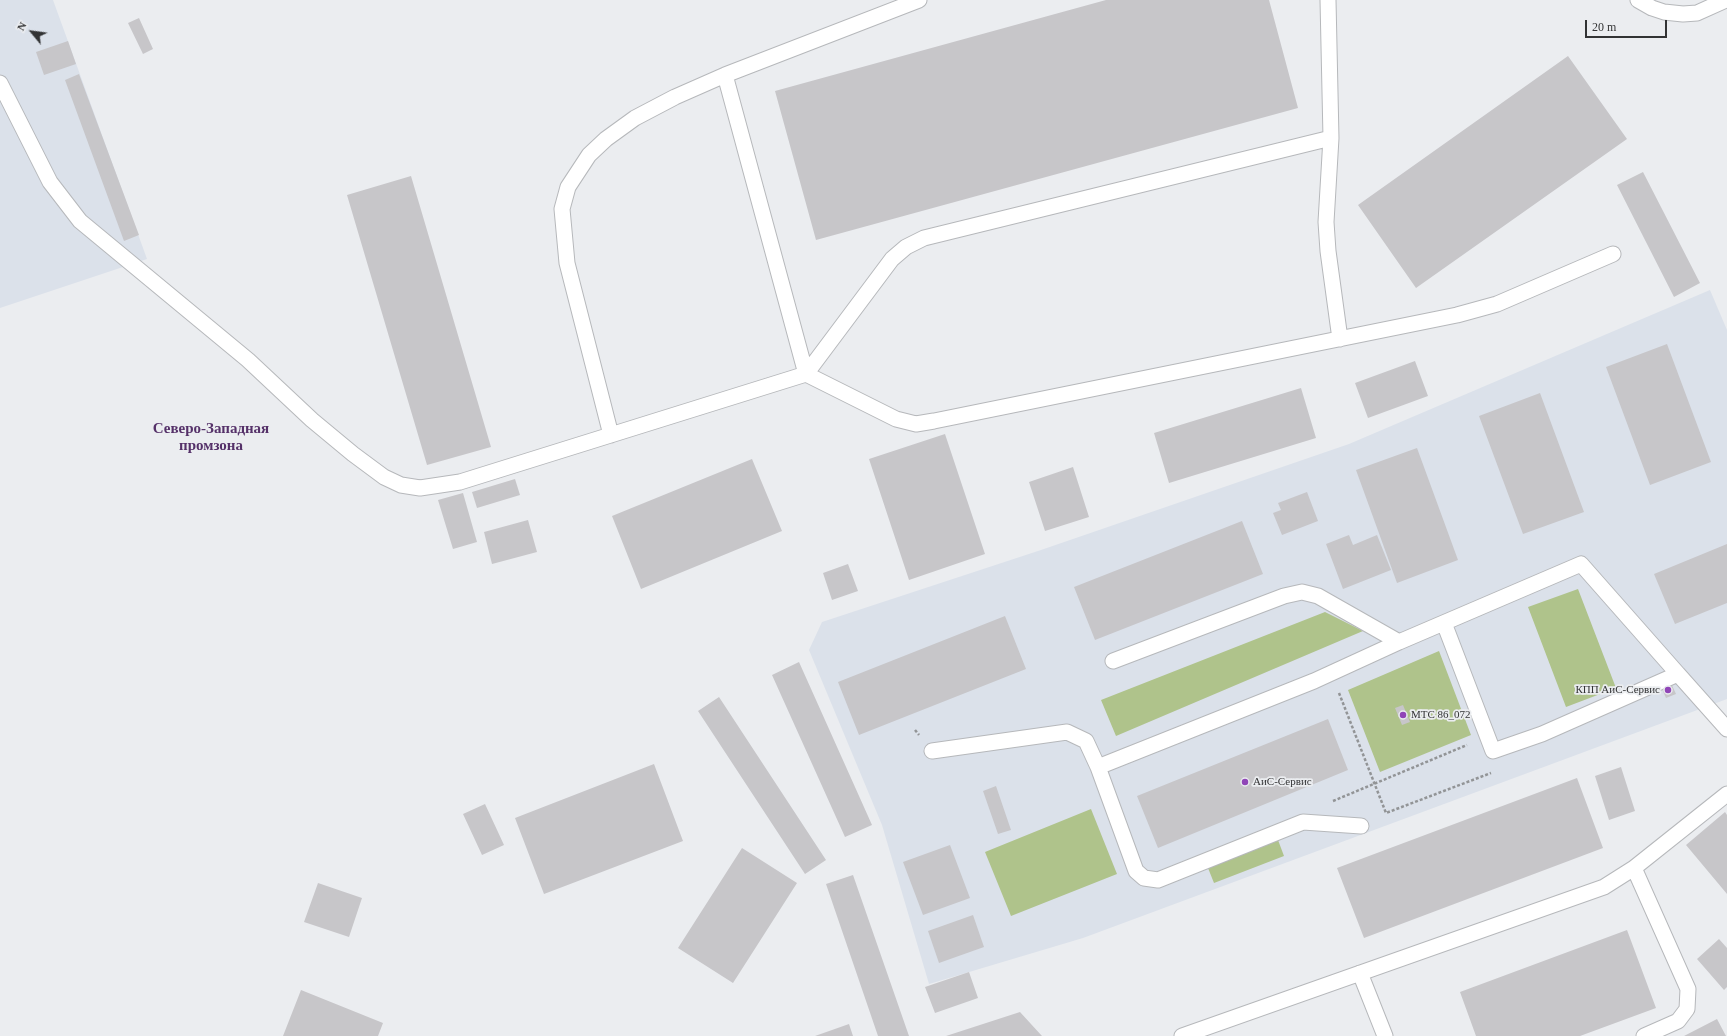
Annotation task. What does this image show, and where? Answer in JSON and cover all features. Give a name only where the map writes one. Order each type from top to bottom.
[{"type":"lane","points":[[611,435],[567,264],[562,209],[568,187],[588,155],[606,139],[635,118],[675,97],[725,75],[919,0]]},
{"type":"lane","points":[[1328,0],[1331,138],[1326,222],[1328,251],[1340,339]]},
{"type":"lane","points":[[1638,0],[1658,10],[1683,14],[1697,13],[1726,0]]},
{"type":"lane","points":[[725,75],[806,374],[896,419],[916,424],[1457,315],[1498,304],[1612,254]]},
{"type":"lane","points":[[0,83],[50,182],[80,221],[248,360],[312,420],[353,454],[384,477],[401,485],[420,488],[460,482],[806,374],[892,260],[906,247],[924,238],[1331,138]]},
{"type":"lane","points":[[1098,767],[1331,673],[1399,642],[1581,564],[1727,729]]},
{"type":"lane","points":[[1114,661],[1284,596],[1302,592],[1318,596],[1399,642]]},
{"type":"lane","points":[[1444,623],[1493,751],[1542,734],[1678,674]]},
{"type":"lane","points":[[932,751],[1067,732],[1086,741],[1098,767],[1136,871],[1144,878],[1158,880],[1303,822],[1361,826]]},
{"type":"lane","points":[[1182,1036],[1604,887],[1634,868],[1727,794]]},
{"type":"lane","points":[[1634,868],[1688,989],[1687,1009],[1678,1021],[1644,1036]]},
{"type":"lane","points":[[1360,973],[1386,1036]]},
{"type":"path","points":[[1331,673],[1386,813],[1499,770],[1493,751]]},
{"type":"path","points":[[1328,803],[1488,736]]},
{"type":"shaded area","points":[[0,0],[53,0],[147,259],[0,308]]},
{"type":"shaded area","name":"АиС-Сервис","points":[[1710,290],[1727,330],[1727,699],[1083,938],[929,984],[882,825],[809,650],[822,622],[1041,550],[1349,444]]},
{"type":"green space","points":[[1578,589],[1616,688],[1566,707],[1528,607]]},
{"type":"green space","points":[[1325,612],[1363,631],[1116,736],[1101,700]]},
{"type":"green space","points":[[1439,651],[1471,735],[1380,772],[1348,690]]},
{"type":"green space","points":[[1091,809],[1117,874],[1011,916],[985,852]]},
{"type":"green space","points":[[1278,840],[1284,856],[1214,883],[1208,868]]},
{"type":"building","points":[[1106,0],[1269,0],[1298,108],[816,240],[775,91]]},
{"type":"building","points":[[139,18],[153,49],[143,54],[128,23]]},
{"type":"building","points":[[68,41],[76,64],[44,75],[36,52]]},
{"type":"building","points":[[1568,56],[1627,139],[1416,288],[1358,205]]},
{"type":"building","points":[[79,74],[139,235],[124,241],[65,80]]},
{"type":"building","points":[[1643,172],[1700,283],[1674,297],[1617,185]]},
{"type":"building","points":[[411,176],[491,447],[427,465],[347,195]]},
{"type":"building","points":[[1667,344],[1711,462],[1650,485],[1606,367]]},
{"type":"building","points":[[1415,361],[1428,396],[1368,418],[1355,383]]},
{"type":"building","points":[[1301,388],[1316,438],[1169,483],[1154,433]]},
{"type":"building","points":[[1540,393],[1584,512],[1523,534],[1479,416]]},
{"type":"building","points":[[945,434],[985,554],[909,580],[869,459]]},
{"type":"building","points":[[1417,448],[1458,560],[1397,583],[1356,470]]},
{"type":"building","points":[[752,459],[782,531],[641,589],[612,516]]},
{"type":"building","points":[[1073,467],[1089,517],[1045,531],[1029,482]]},
{"type":"building","points":[[515,479],[520,495],[477,508],[472,492]]},
{"type":"building","points":[[1307,492],[1318,521],[1282,535],[1273,513],[1281,510],[1278,503]]},
{"type":"building","points":[[463,493],[477,542],[453,549],[438,500]]},
{"type":"building","points":[[528,520],[537,552],[492,564],[484,532]]},
{"type":"building","points":[[1242,521],[1263,574],[1095,640],[1074,587]]},
{"type":"building","points":[[1349,535],[1353,545],[1377,535],[1391,570],[1343,589],[1326,544]]},
{"type":"building","points":[[1727,544],[1727,603],[1675,624],[1654,574]]},
{"type":"building","points":[[848,564],[858,591],[832,600],[823,573]]},
{"type":"building","points":[[1005,616],[1026,669],[859,735],[838,682]]},
{"type":"building","points":[[799,662],[872,825],[845,837],[772,675]]},
{"type":"building","name":"КПП АиС-Сервис","points":[[1671,683],[1676,694],[1666,698],[1661,687]]},
{"type":"building","points":[[719,697],[826,860],[805,874],[698,711]]},
{"type":"building","name":"МТС 86_072","points":[[1403,705],[1410,722],[1402,725],[1395,708]]},
{"type":"building","name":"АиС-Сервис","points":[[1328,719],[1348,770],[1158,848],[1137,796]]},
{"type":"building","points":[[654,764],[683,841],[544,894],[515,818]]},
{"type":"building","points":[[1621,767],[1635,811],[1609,820],[1595,776]]},
{"type":"building","points":[[1577,778],[1603,848],[1364,938],[1337,868]]},
{"type":"building","points":[[996,786],[1011,830],[998,834],[983,791]]},
{"type":"building","points":[[485,804],[504,845],[482,855],[463,814]]},
{"type":"building","points":[[1725,812],[1727,815],[1727,894],[1686,845]]},
{"type":"building","points":[[950,845],[970,898],[923,915],[903,862]]},
{"type":"building","points":[[742,848],[797,883],[733,983],[678,948]]},
{"type":"building","points":[[853,875],[909,1036],[878,1036],[826,884]]},
{"type":"building","points":[[318,883],[362,898],[349,937],[304,922]]},
{"type":"building","points":[[973,915],[984,947],[939,963],[928,931]]},
{"type":"building","points":[[1627,930],[1656,1008],[1580,1036],[1476,1036],[1460,992]]},
{"type":"building","points":[[1719,939],[1727,948],[1727,987],[1724,990],[1697,959]]},
{"type":"building","points":[[969,972],[978,998],[935,1013],[925,987]]},
{"type":"building","points":[[301,990],[383,1023],[378,1036],[283,1036]]},
{"type":"building","points":[[1020,1012],[1042,1036],[946,1036]]},
{"type":"building","points":[[1717,1019],[1726,1036],[1684,1036]]},
{"type":"building","points":[[849,1024],[853,1036],[815,1036]]},
{"type":"place","name":"КПП АиС-Сервис","points":[[1668,690]]},
{"type":"place","name":"МТС 86_072","points":[[1403,715]]},
{"type":"place","name":"АиС-Сервис","points":[[1245,782]]},
{"type":"district","name":"Северо-Западная промзона","points":[[211,438]]}]
